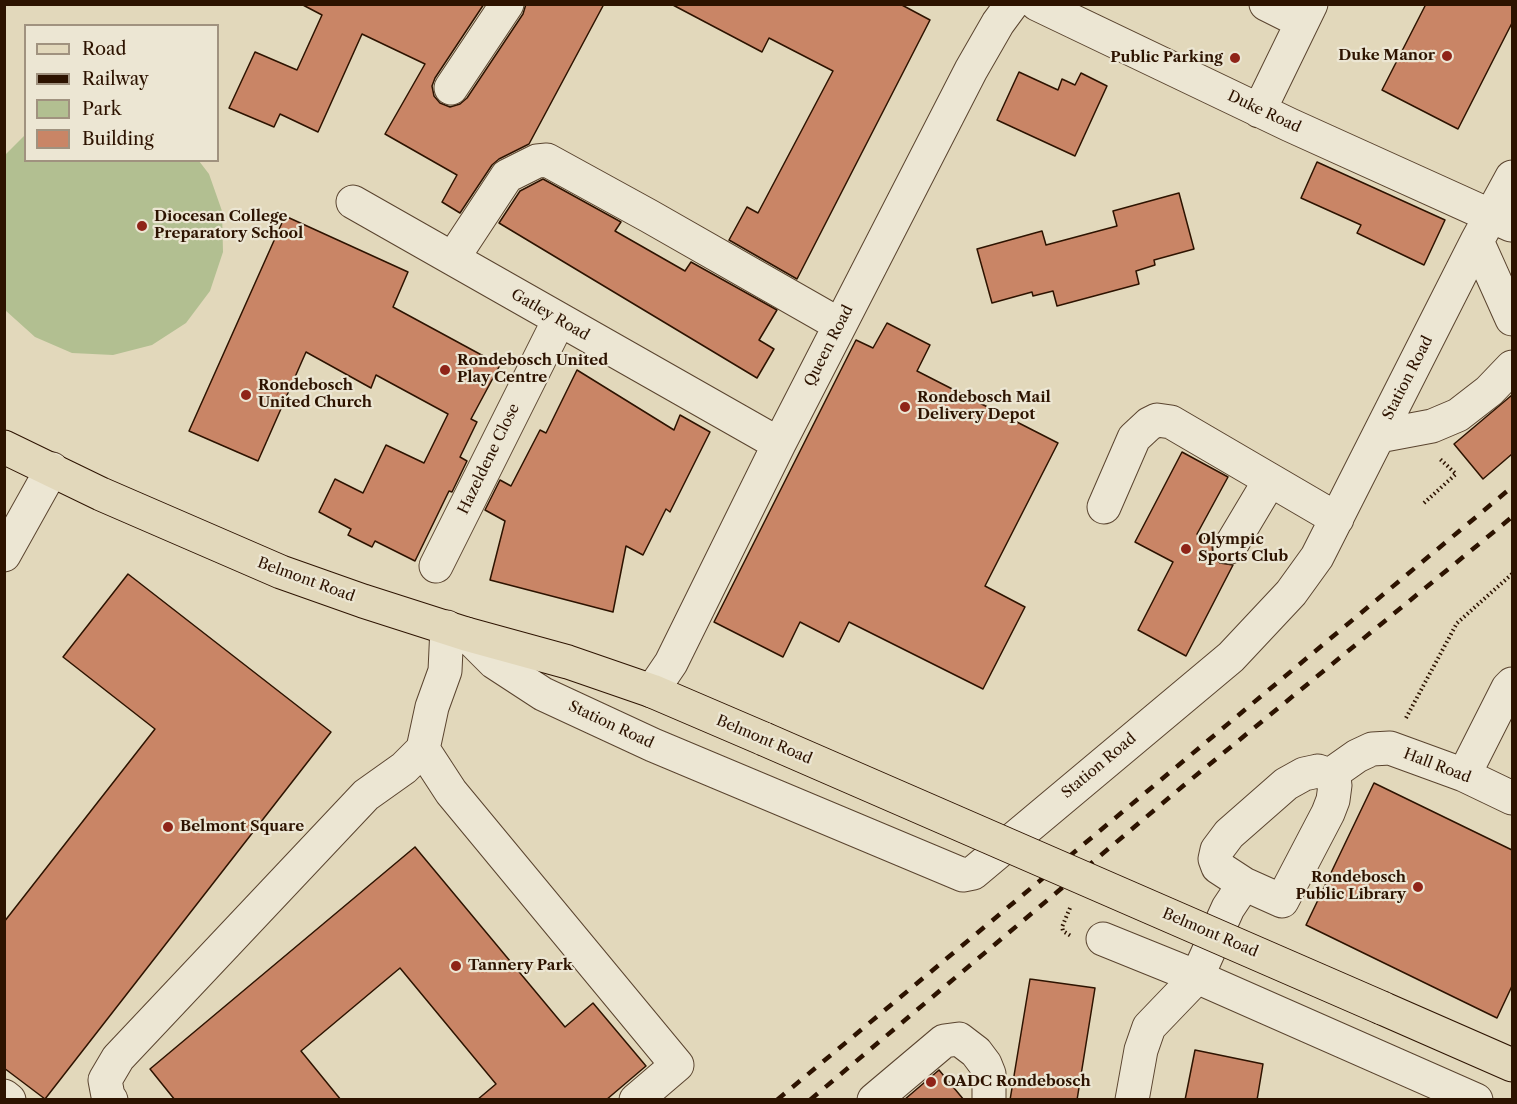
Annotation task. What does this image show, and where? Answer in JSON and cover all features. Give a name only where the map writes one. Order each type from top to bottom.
[{"type":"main road","name":"Belmont Road","points":[[4,447],[162,521],[281,572],[363,602],[568,662],[652,691],[1512,1065]]},
{"type":"street","points":[[451,88],[507,4]]},
{"type":"street","name":"Queen Road","points":[[652,691],[671,663],[779,444],[971,70],[998,23],[1012,4]]},
{"type":"street","name":"Duke Road","points":[[1037,4],[1494,228]]},
{"type":"street","points":[[1259,111],[1306,13],[1266,4]]},
{"type":"street","points":[[453,258],[507,176],[537,161],[547,160],[840,325]]},
{"type":"street","name":"Station Road","points":[[457,631],[494,662],[543,694],[653,745],[966,875],[977,870],[1231,657],[1291,592],[1317,557],[1378,436],[1494,228],[1512,177]]},
{"type":"street","name":"Gatley Road","points":[[353,202],[779,444]]},
{"type":"street","points":[[1494,228],[1512,319]]},
{"type":"street","name":"Hazeldene Close","points":[[436,566],[559,320]]},
{"type":"street","points":[[1378,436],[1432,426],[1458,415],[1489,391],[1512,366]]},
{"type":"street","points":[[1104,507],[1134,438],[1157,420],[1171,422],[1270,480],[1340,513]]},
{"type":"street","points":[[4,555],[52,469]]},
{"type":"street","points":[[1230,547],[1270,480]]},
{"type":"street","points":[[111,1100],[105,1080],[118,1058],[366,795],[404,768],[423,749],[432,707],[457,631]]},
{"type":"street","points":[[1464,775],[1512,684]]},
{"type":"street","name":"Hall Road","points":[[1330,775],[1357,756],[1372,749],[1390,748],[1464,775],[1512,798]]},
{"type":"street","points":[[423,749],[451,792],[677,1065],[636,1100]]},
{"type":"street","points":[[1318,771],[1330,775],[1335,785],[1328,813],[1282,902],[1244,884],[1218,867],[1215,859],[1217,850],[1229,834],[1286,784],[1304,774],[1318,771]]},
{"type":"street","points":[[1132,1100],[1141,1050],[1149,1027],[1197,977],[1228,908],[1244,884]]},
{"type":"street","points":[[1103,939],[1197,977],[1476,1100]]},
{"type":"street","points":[[874,1100],[944,1041],[959,1039],[976,1052],[985,1064],[989,1074],[988,1100]]},
{"type":"street","points":[[4,1096],[9,1100]]},
{"type":"path","points":[[1410,431],[1456,474],[1424,503]]},
{"type":"path","points":[[1390,748],[1457,623],[1512,574]]},
{"type":"green space","points":[[24,136],[24,162],[200,162],[209,174],[222,211],[223,252],[210,291],[186,323],[152,345],[113,355],[72,353],[35,337],[5,310],[5,155]]},
{"type":"building","points":[[301,4],[484,4],[432,86],[434,96],[440,103],[450,107],[460,104],[467,98],[523,14],[526,4],[604,4],[529,144],[492,165],[460,213],[442,202],[457,175],[385,134],[425,64],[362,34],[318,132],[280,114],[274,127],[229,108],[255,52],[297,70],[322,15]]},
{"type":"building","points":[[671,4],[900,4],[930,20],[797,279],[729,240],[747,207],[758,213],[833,71],[769,38],[762,52]]},
{"type":"building","name":"Duke Manor","points":[[1426,4],[1512,4],[1512,23],[1458,129],[1382,90]]},
{"type":"building","points":[[1019,72],[1058,90],[1062,79],[1075,85],[1081,73],[1107,86],[1075,156],[997,120]]},
{"type":"building","points":[[1317,162],[1445,220],[1424,265],[1357,233],[1361,225],[1301,198]]},
{"type":"building","points":[[543,179],[621,222],[615,231],[685,271],[691,262],[777,310],[759,340],[774,349],[757,378],[499,223],[520,191]]},
{"type":"building","points":[[1179,193],[1194,249],[1154,260],[1155,265],[1136,271],[1139,284],[1057,306],[1053,291],[1033,296],[1032,292],[992,303],[977,249],[1042,231],[1046,245],[1117,226],[1113,211]]},
{"type":"building","points":[[285,216],[408,272],[393,307],[500,365],[471,419],[477,422],[460,457],[467,461],[452,492],[449,491],[415,561],[375,541],[372,547],[348,535],[351,529],[319,512],[335,479],[363,493],[386,445],[424,463],[448,414],[376,375],[371,388],[306,352],[258,461],[189,431]]},
{"type":"building","points":[[887,323],[930,345],[917,371],[1058,443],[985,586],[1025,607],[983,689],[849,622],[839,642],[800,622],[783,657],[714,622],[856,340],[873,348]]},
{"type":"building","points":[[577,370],[674,430],[680,415],[710,432],[670,512],[666,509],[643,555],[626,546],[613,612],[490,580],[505,521],[485,510],[500,480],[511,486],[540,430],[546,433]]},
{"type":"building","points":[[1512,395],[1512,454],[1483,479],[1454,444]]},
{"type":"building","name":"Olympic Sports Club","points":[[1182,452],[1228,477],[1197,534],[1212,543],[1213,556],[1220,563],[1233,565],[1186,656],[1138,630],[1173,562],[1135,542]]},
{"type":"building","name":"Belmont Square","points":[[128,574],[331,732],[45,1099],[4,1068],[4,922],[155,729],[63,657]]},
{"type":"building","name":"Rondebosch Public Library","points":[[1374,783],[1512,850],[1512,986],[1497,1018],[1306,925]]},
{"type":"building","name":"Tannery Park","points":[[415,847],[565,1027],[593,1003],[646,1066],[606,1100],[477,1100],[496,1084],[400,968],[301,1051],[341,1100],[175,1100],[150,1069]]},
{"type":"building","points":[[1030,979],[1095,988],[1077,1100],[1010,1100]]},
{"type":"building","points":[[1195,1050],[1263,1064],[1257,1100],[1185,1100]]},
{"type":"building","name":"OADC Rondebosch","points":[[939,1070],[964,1100],[904,1100]]},
{"type":"railway","points":[[777,1100],[1512,487]]},
{"type":"railway","points":[[810,1100],[1183,786],[1512,517]]},
{"type":"place","name":"Duke Manor","points":[[1447,56]]},
{"type":"place","name":"Public Parking","points":[[1235,58]]},
{"type":"place","name":"Diocesan College Preparatory School","points":[[142,226]]},
{"type":"place","name":"Rondebosch United Play Centre","points":[[445,370]]},
{"type":"place","name":"Rondebosch United Church","points":[[246,395]]},
{"type":"place","name":"Rondebosch Mail Delivery Depot","points":[[905,407]]},
{"type":"place","name":"Olympic Sports Club","points":[[1186,549]]},
{"type":"place","name":"Belmont Square","points":[[168,827]]},
{"type":"place","name":"Rondebosch Public Library","points":[[1418,887]]},
{"type":"place","name":"Tannery Park","points":[[456,966]]},
{"type":"place","name":"OADC Rondebosch","points":[[931,1082]]}]
